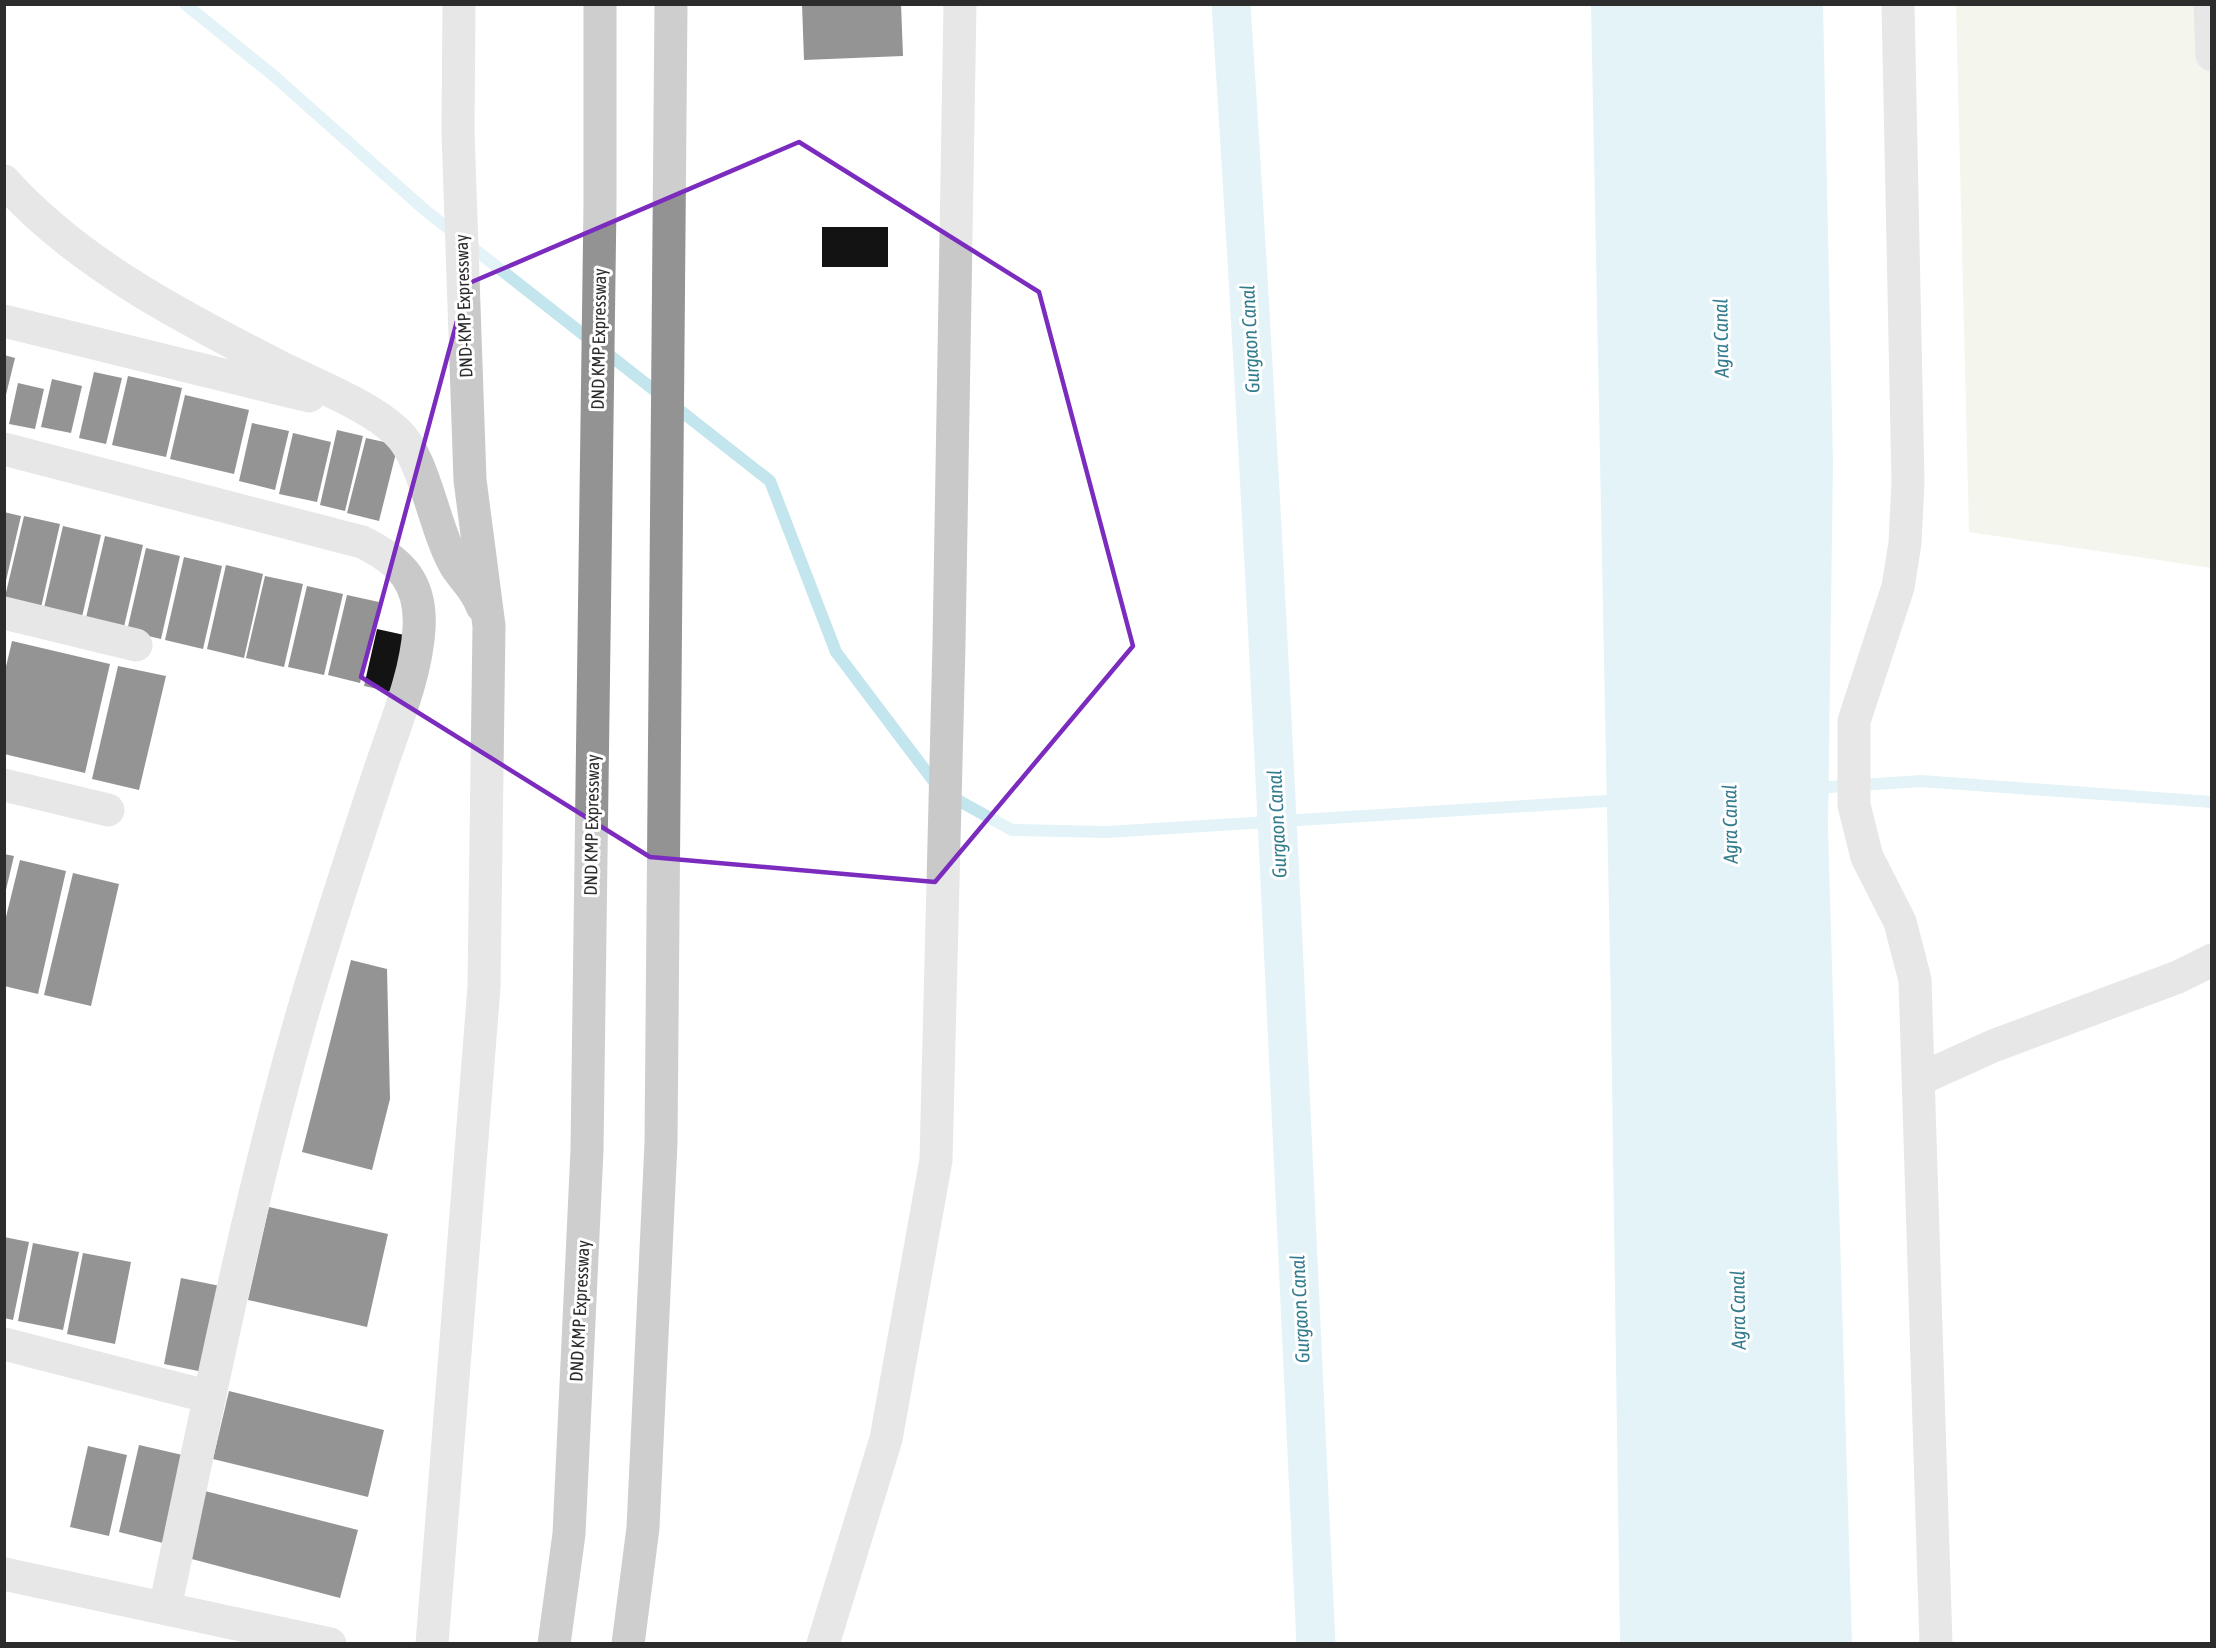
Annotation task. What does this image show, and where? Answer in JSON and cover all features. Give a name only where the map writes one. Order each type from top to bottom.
[{"type":"highway","name":"DND KMP Expressway","points":[[554,1644],[569,1534],[587,1150],[600,204],[600,4]]},
{"type":"highway","points":[[628,1644],[643,1528],[661,1143],[671,4]]},
{"type":"street","name":"DND-KMP Expressway","points":[[459,4],[458,132],[470,480],[489,626]]},
{"type":"street","points":[[823,1644],[886,1439],[936,1160],[949,644],[960,4]]},
{"type":"street","points":[[1898,4],[1908,483],[1905,543],[1898,587],[1854,721],[1854,805],[1867,857],[1900,922],[1909,947],[1915,980],[1920,1079],[1936,1644]]},
{"type":"street","points":[[2210,4],[2211,55]]},
{"type":"street","points":[[4,181],[28,207],[75,249],[187,318],[363,409],[399,434],[408,446],[445,544],[456,567],[476,590],[489,626],[484,987],[432,1644]]},
{"type":"street","points":[[4,321],[363,409]]},
{"type":"street","points":[[4,449],[362,542],[390,555],[407,576],[419,601],[419,631],[410,678],[335,905],[297,1031],[245,1241],[165,1608]]},
{"type":"street","points":[[4,613],[136,645]]},
{"type":"street","points":[[4,785],[108,810]]},
{"type":"street","points":[[1920,1079],[1993,1046],[2178,977],[2211,960]]},
{"type":"street","points":[[4,1344],[210,1397]]},
{"type":"street","points":[[4,1574],[330,1644]]},
{"type":"highlighted area","points":[[799,142],[1039,292],[1133,646],[935,882],[650,857],[361,677],[467,284]]},
{"type":"green space","points":[[1956,5],[2211,5],[2211,568],[1969,532]]},
{"type":"water","name":"Agra Canal","points":[[1591,5],[1823,5],[1833,462],[1828,829],[1852,1643],[1620,1643],[1611,1011]]},
{"type":"building","points":[[802,4],[901,4],[903,56],[804,60]]},
{"type":"building","points":[[822,227],[888,227],[888,267],[822,267]]},
{"type":"building","points":[[4,355],[15,358],[5,399],[4,398]]},
{"type":"building","points":[[94,372],[122,378],[106,444],[79,438]]},
{"type":"building","points":[[128,376],[182,388],[166,457],[112,445]]},
{"type":"building","points":[[52,379],[82,386],[71,433],[41,427]]},
{"type":"building","points":[[18,383],[44,389],[35,429],[9,424]]},
{"type":"building","points":[[185,395],[249,410],[234,474],[170,459]]},
{"type":"building","points":[[252,423],[289,431],[275,490],[239,481]]},
{"type":"building","points":[[337,430],[363,436],[345,511],[320,505]]},
{"type":"building","points":[[293,433],[331,442],[317,502],[279,494]]},
{"type":"building","points":[[366,438],[398,445],[379,521],[347,513]]},
{"type":"building","points":[[4,512],[21,516],[5,585],[4,585]]},
{"type":"building","points":[[24,516],[60,524],[40,612],[4,601]]},
{"type":"building","points":[[63,526],[101,535],[81,621],[43,612]]},
{"type":"building","points":[[105,536],[143,545],[123,631],[85,622]]},
{"type":"building","points":[[146,548],[180,556],[161,639],[127,631]]},
{"type":"building","points":[[184,557],[222,566],[203,649],[165,640]]},
{"type":"building","points":[[226,565],[263,574],[244,658],[207,649]]},
{"type":"building","points":[[265,576],[303,584],[284,667],[246,658]]},
{"type":"building","points":[[307,586],[343,594],[324,675],[288,667]]},
{"type":"building","points":[[347,595],[379,602],[360,683],[328,675]]},
{"type":"building","points":[[377,629],[409,636],[396,693],[364,686]]},
{"type":"building","points":[[12,641],[110,664],[85,773],[4,754],[4,675]]},
{"type":"building","points":[[118,666],[166,676],[139,790],[92,779]]},
{"type":"building","points":[[4,854],[14,856],[5,894],[4,894]]},
{"type":"building","points":[[20,860],[66,871],[38,994],[4,986],[4,925]]},
{"type":"building","points":[[73,873],[119,884],[91,1006],[44,995]]},
{"type":"building","points":[[351,960],[387,969],[390,1099],[372,1170],[302,1152]]},
{"type":"building","points":[[269,1207],[388,1234],[367,1327],[248,1300]]},
{"type":"building","points":[[4,1237],[29,1242],[13,1320],[4,1318]]},
{"type":"building","points":[[33,1243],[79,1252],[63,1330],[18,1321]]},
{"type":"building","points":[[83,1253],[131,1262],[115,1344],[67,1334]]},
{"type":"building","points":[[181,1278],[225,1287],[208,1373],[164,1364]]},
{"type":"building","points":[[229,1391],[384,1430],[368,1497],[213,1459]]},
{"type":"building","points":[[139,1445],[187,1456],[167,1544],[119,1532]]},
{"type":"building","points":[[88,1446],[127,1455],[109,1536],[70,1527]]},
{"type":"building","points":[[205,1491],[358,1530],[340,1598],[188,1558]]},
{"type":"waterway","points":[[185,4],[274,76],[426,211],[770,481],[836,652],[941,791],[1012,830],[1106,832],[1623,800]]},
{"type":"waterway","name":"Gurgaon Canal","points":[[1231,4],[1267,619],[1316,1644]]},
{"type":"waterway","points":[[1814,788],[1921,781],[2212,802]]}]
